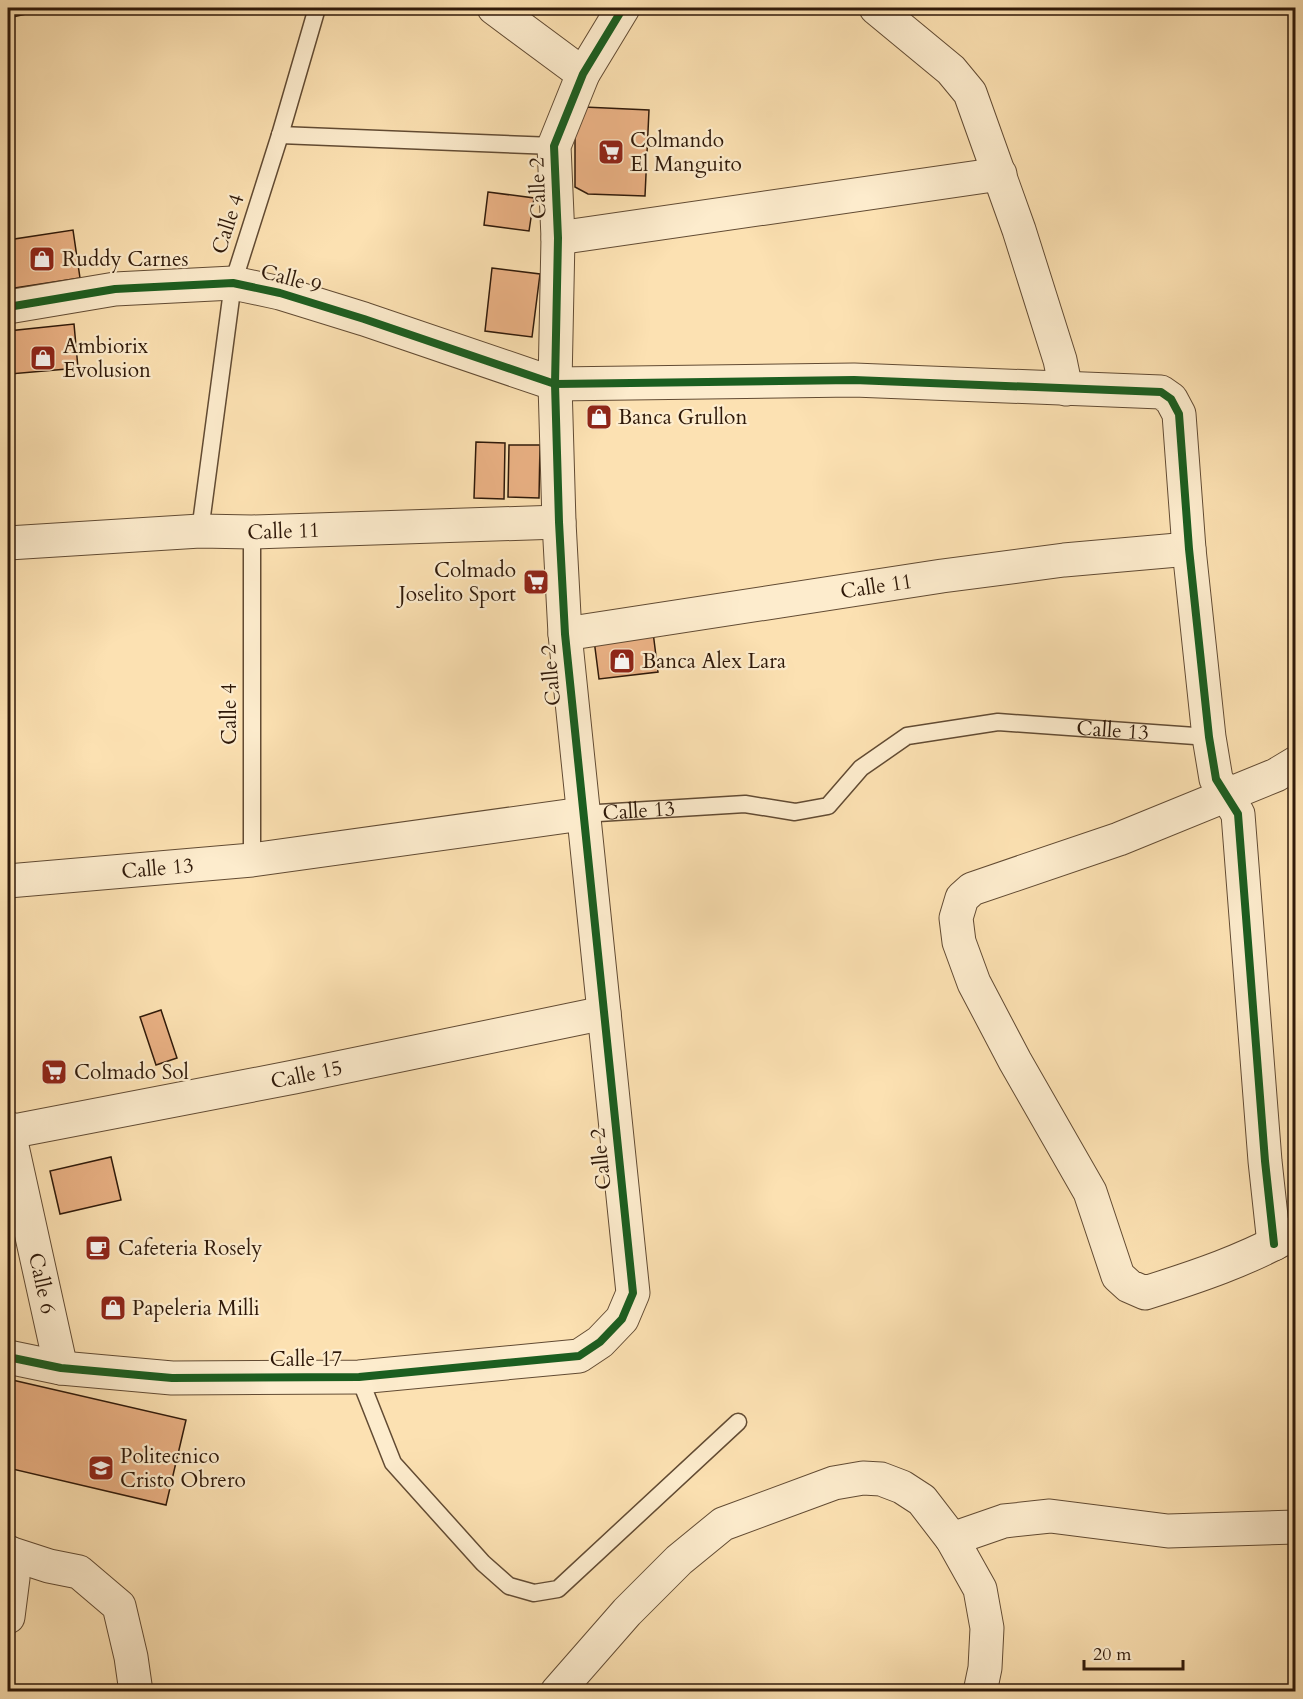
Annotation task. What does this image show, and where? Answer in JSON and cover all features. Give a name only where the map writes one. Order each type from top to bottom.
[{"type":"street","points":[[494,8],[583,74]]},
{"type":"street","name":"Calle 2","points":[[600,1342],[622,1319],[633,1293],[565,634],[555,384],[558,238],[554,146],[583,74],[623,8]]},
{"type":"street","points":[[876,8],[961,81],[970,93],[1000,174],[1060,360],[1065,389]]},
{"type":"street","points":[[558,238],[1000,174]]},
{"type":"street","name":"Calle 9","points":[[8,307],[116,289],[233,283],[280,293],[364,319],[555,384],[854,380],[1161,392],[1171,399],[1179,414],[1189,549],[1209,737],[1216,779],[1238,814],[1265,1161],[1285,1238]]},
{"type":"street","name":"Calle 11","points":[[8,543],[200,531],[252,532],[559,522]]},
{"type":"street","name":"Calle 11","points":[[565,634],[942,576],[1064,560],[1189,549]]},
{"type":"street","points":[[1285,1238],[1193,1278],[1145,1293],[1129,1286],[1118,1276],[1090,1192],[1015,1061],[974,983],[959,942],[956,918],[962,898],[972,889],[1119,838],[1276,775],[1296,763]]},
{"type":"street","name":"Calle 13","points":[[8,881],[252,860],[582,814]]},
{"type":"street","name":"Calle 15","points":[[8,1130],[294,1077],[604,1012]]},
{"type":"street","name":"Calle 6","points":[[8,1130],[61,1368]]},
{"type":"street","name":"Calle 17","points":[[8,1357],[61,1368],[172,1378],[359,1377],[579,1356],[600,1342]]},
{"type":"street","points":[[557,1692],[627,1612],[679,1560],[723,1524],[834,1483],[863,1478],[880,1479],[902,1487],[922,1500],[952,1539],[980,1589],[987,1628],[985,1668],[980,1692]]},
{"type":"street","points":[[952,1539],[1004,1521],[1050,1516],[1168,1531],[1296,1527]]},
{"type":"street","points":[[8,1552],[14,1578],[8,1617]]},
{"type":"street","points":[[8,1552],[49,1566],[79,1572],[119,1606],[131,1657],[136,1692]]},
{"type":"lane","name":"Calle 4","points":[[200,531],[233,283],[317,8]]},
{"type":"lane","points":[[280,135],[554,146]]},
{"type":"lane","name":"Calle 4","points":[[252,532],[252,860]]},
{"type":"lane","name":"Calle 13","points":[[582,814],[745,804],[795,812],[828,806],[861,768],[907,736],[998,722],[1209,737]]},
{"type":"lane","points":[[359,1377],[393,1463],[483,1563],[509,1587],[534,1593],[558,1589],[738,1422]]},
{"type":"building","points":[[8,8],[53,8],[8,18]]},
{"type":"building","name":"Colmando El Manguito","points":[[584,107],[649,110],[645,196],[588,194],[575,187],[575,116]]},
{"type":"building","points":[[488,192],[534,198],[529,231],[484,225]]},
{"type":"building","name":"Ruddy Carnes","points":[[73,230],[80,278],[8,289],[8,240]]},
{"type":"building","points":[[492,268],[540,274],[532,337],[485,331]]},
{"type":"building","name":"Ambiorix Evolusion","points":[[74,324],[78,368],[10,374],[8,331]]},
{"type":"building","points":[[476,442],[505,443],[504,499],[474,498]]},
{"type":"building","points":[[509,445],[540,445],[539,498],[508,497]]},
{"type":"building","points":[[653,632],[658,672],[599,679],[594,640]]},
{"type":"building","points":[[161,1010],[177,1058],[156,1065],[140,1017]]},
{"type":"building","points":[[111,1157],[121,1200],[60,1214],[50,1171]]},
{"type":"building","points":[[8,1379],[186,1420],[166,1505],[8,1468]]},
{"type":"cycle path","points":[[8,1357],[61,1368],[172,1378],[359,1377],[579,1356],[600,1342],[622,1319],[633,1293],[565,634],[555,384],[558,238],[554,146],[583,74],[623,8]]},
{"type":"cycle path","points":[[8,307],[115,289],[233,283],[280,293],[364,319],[555,384],[854,380],[1161,392],[1171,399],[1179,414],[1189,549],[1209,737],[1216,779],[1238,814],[1265,1161],[1274,1244]]},
{"type":"place","name":"Colmando El Manguito","points":[[611,152]]},
{"type":"place","name":"Ruddy Carnes","points":[[42,259]]},
{"type":"place","name":"Ambiorix Evolusion","points":[[43,358]]},
{"type":"place","name":"Banca Grullon","points":[[599,417]]},
{"type":"place","name":"Colmado Joselito Sport","points":[[536,582]]},
{"type":"place","name":"Banca Alex Lara","points":[[622,661]]},
{"type":"place","name":"Colmado Sol","points":[[54,1072]]},
{"type":"place","name":"Cafeteria Rosely","points":[[98,1248]]},
{"type":"place","name":"Papeleria Milli","points":[[113,1308]]},
{"type":"place","name":"Politecnico Cristo Obrero","points":[[101,1468]]}]
